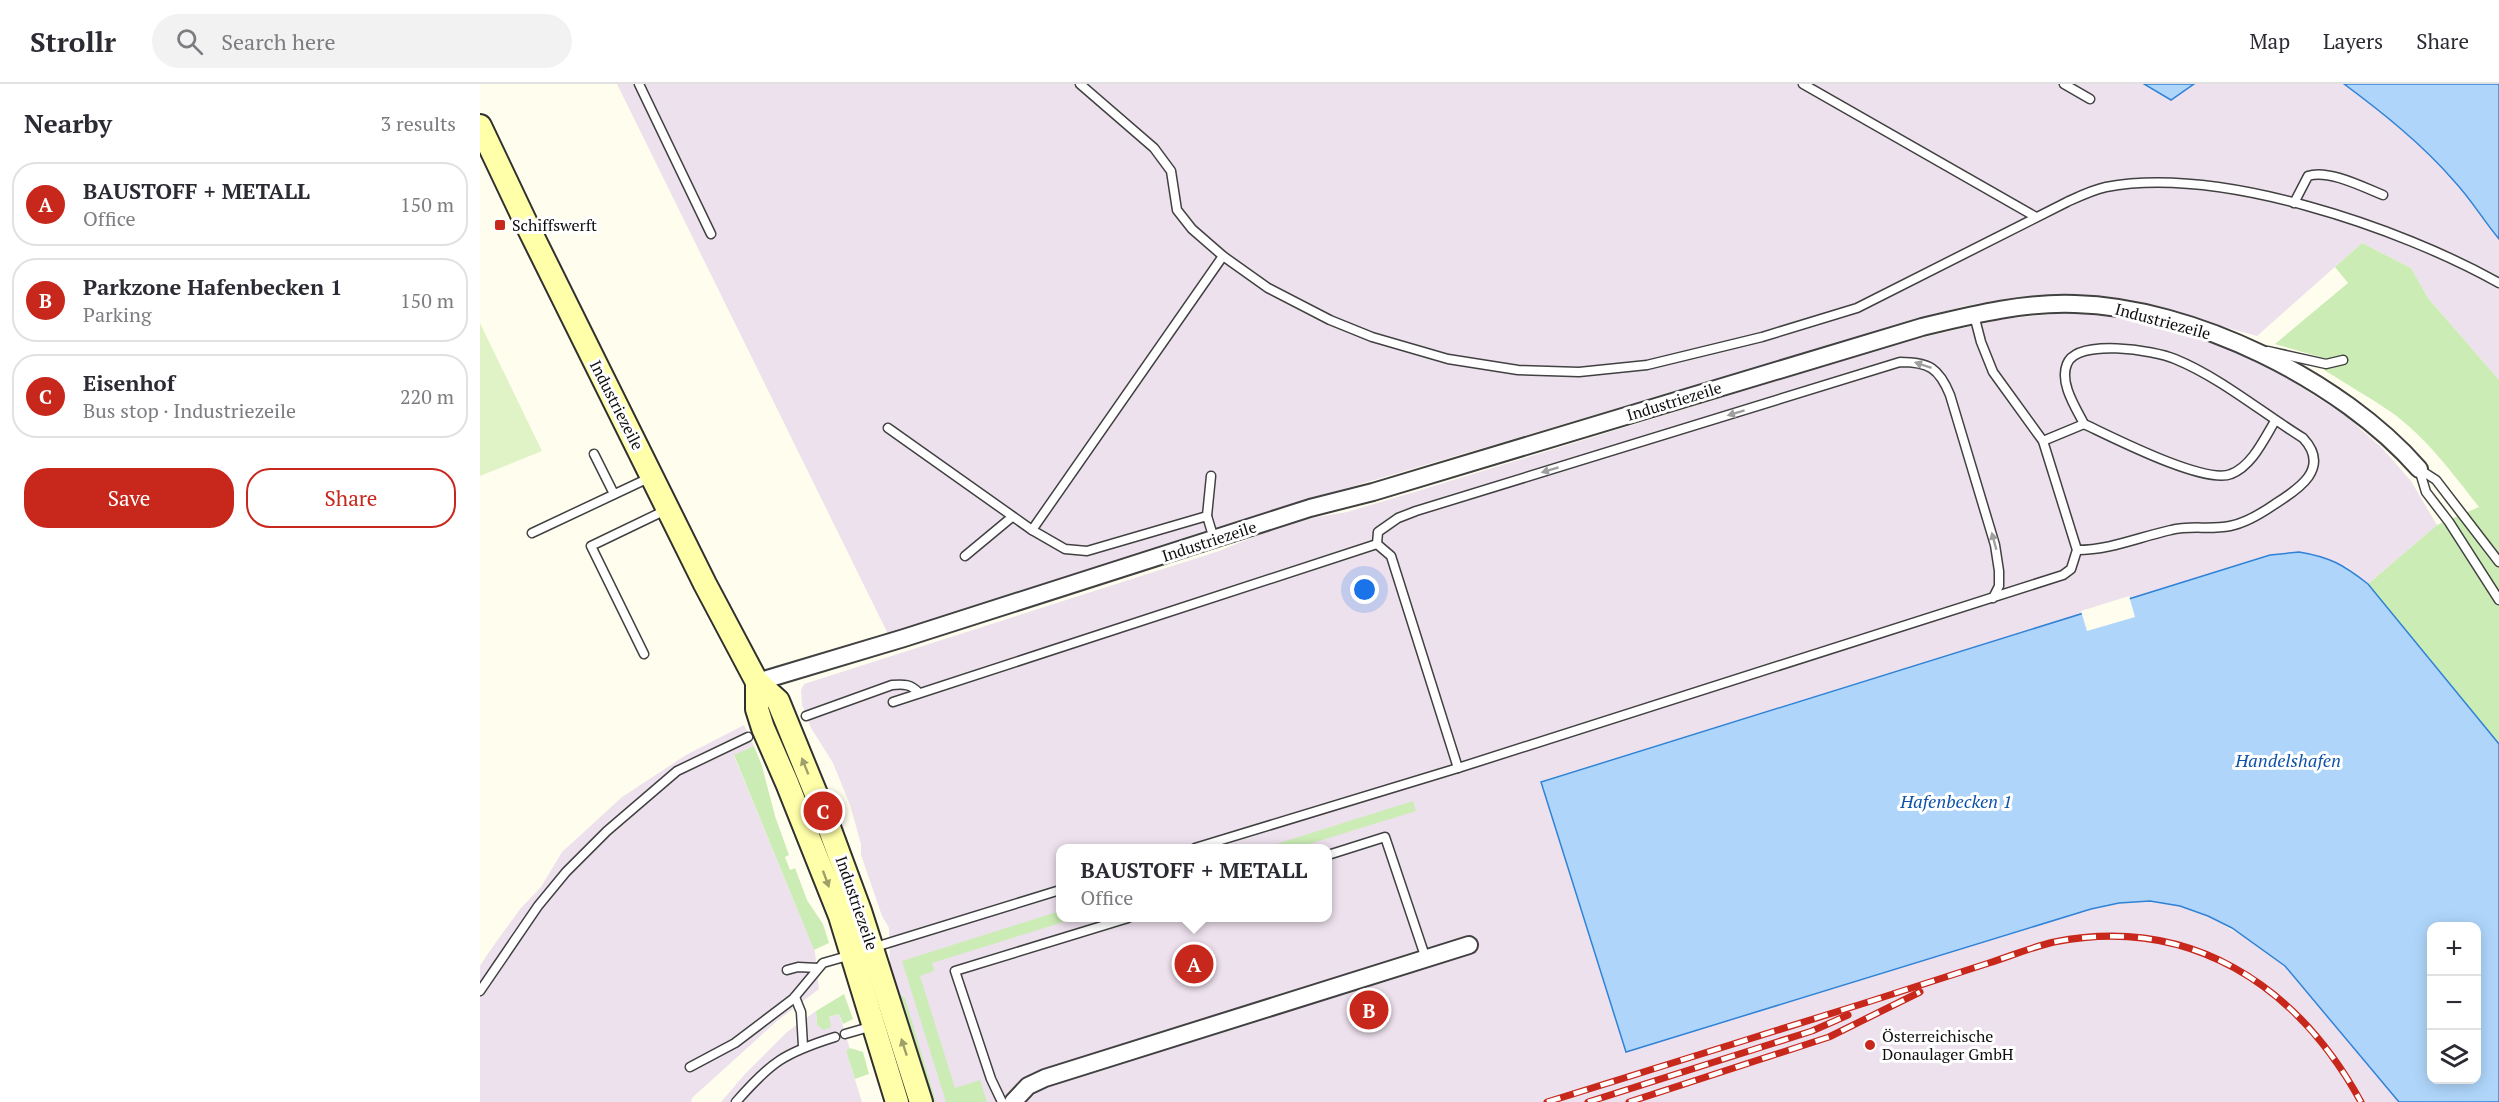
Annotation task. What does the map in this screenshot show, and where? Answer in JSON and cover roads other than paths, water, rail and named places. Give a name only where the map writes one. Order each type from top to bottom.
[{"type":"main road","name":"Industriezeile","points":[[480,126],[652,477],[757,682],[757,708],[763,728],[822,868],[863,951],[884,1022],[897,1102]]},
{"type":"main road","name":"Industriezeile","points":[[884,1022],[921,1102]]},
{"type":"street","name":"Industriezeile","points":[[757,682],[1310,508],[1373,492],[1911,330],[1974,315],[2044,304],[2096,305],[2138,311],[2245,345],[2313,382],[2345,403],[2388,437],[2418,469]]},
{"type":"street","points":[[1013,1102],[1028,1086],[1045,1078],[1469,945]]},
{"type":"lane","points":[[639,84],[711,234]]},
{"type":"lane","points":[[1080,84],[1154,148],[1171,171],[1177,210],[1192,229],[1222,256],[1290,301],[1372,337],[1448,359],[1485,366],[1548,372],[1579,372],[1647,365],[1693,355],[1857,308],[2088,192],[2142,184],[2209,188],[2294,203],[2418,243],[2499,283]]},
{"type":"lane","points":[[1803,84],[2037,217]]},
{"type":"lane","points":[[2064,84],[2090,99]]},
{"type":"lane","points":[[2294,203],[2308,176],[2315,174],[2326,174],[2383,195]]},
{"type":"lane","points":[[1032,530],[1222,256]]},
{"type":"lane","points":[[1211,844],[1458,768],[2063,575],[2071,569],[2077,550],[2043,441],[1993,372],[1981,342],[1974,315]]},
{"type":"lane","points":[[2245,345],[2326,364],[2343,360]]},
{"type":"lane","points":[[2077,550],[2101,548],[2173,529],[2232,526],[2262,513],[2300,489],[2314,467],[2310,446],[2303,438],[2210,377],[2173,358],[2133,350],[2094,348],[2072,356],[2067,363],[2064,375],[2068,390],[2084,424],[2188,469],[2218,476],[2231,474],[2242,467],[2256,452],[2275,421]]},
{"type":"lane","points":[[1458,768],[1391,556],[1377,544],[1377,532],[1398,518],[1416,512],[1900,362],[1918,362],[1933,368],[1943,379],[1950,395],[1995,545],[2000,571],[1999,586],[1993,598]]},
{"type":"lane","points":[[2043,441],[2084,424]]},
{"type":"lane","points":[[888,429],[1012,517],[1065,549],[1088,551],[1207,516]]},
{"type":"lane","points":[[594,454],[615,494]]},
{"type":"lane","points":[[2418,469],[2436,480],[2499,562]]},
{"type":"lane","name":"Industriezeile","points":[[2418,469],[2426,492],[2449,522],[2499,600]]},
{"type":"lane","points":[[1211,476],[1207,516],[1214,539]]},
{"type":"lane","points":[[532,533],[652,477]]},
{"type":"lane","points":[[644,654],[591,546],[668,509]]},
{"type":"lane","points":[[965,556],[1012,517]]},
{"type":"lane","points":[[893,702],[1377,544]]},
{"type":"lane","points":[[806,716],[892,685],[913,686],[919,693]]},
{"type":"lane","points":[[480,991],[538,906],[566,872],[607,831],[677,771],[748,737]]},
{"type":"lane","points":[[1332,854],[1385,837],[1426,959]]},
{"type":"lane","points":[[690,1067],[735,1042],[795,997],[823,963],[1056,891]]},
{"type":"lane","points":[[1002,1102],[991,1079],[955,971],[1115,922]]},
{"type":"lane","points":[[787,970],[798,966],[818,968]]},
{"type":"lane","points":[[795,997],[801,1012],[804,1046]]},
{"type":"lane","points":[[845,1034],[884,1022]]},
{"type":"lane","points":[[736,1102],[777,1060],[804,1046],[835,1037]]},
{"type":"water","points":[[2144,84],[2194,84],[2171,100]]},
{"type":"water","points":[[2344,84],[2499,84],[2499,239],[2460,188],[2429,154]]},
{"type":"water","points":[[2299,552],[2328,559],[2368,584],[2499,744],[2499,1102],[2399,1102],[2285,966],[2232,928],[2208,916],[2180,906],[2150,901],[2119,903],[2091,909],[1626,1052],[1541,782],[2270,555]]},
{"type":"railway","points":[[1547,1102],[1868,1002],[2038,946],[2104,936],[2150,939],[2194,950],[2234,968],[2272,993],[2305,1024],[2335,1060],[2361,1102]]},
{"type":"railway","points":[[1629,1102],[1829,1037],[1920,992]]},
{"type":"railway","points":[[1588,1102],[1812,1031],[1848,1015]]},
{"type":"place","name":"Schiffswerft","points":[[500,225]]},
{"type":"place","name":"Eisenhof","points":[[823,811]]},
{"type":"place","name":"BAUSTOFF + METALL","points":[[1194,964]]},
{"type":"place","name":"Parkzone Hafenbecken 1","points":[[1369,1010]]},
{"type":"place","name":"Österreichische Donaulager GmbH","points":[[1870,1045]]},
{"type":"water label","name":"Handelshafen","points":[[2288,761]]},
{"type":"water label","name":"Hafenbecken 1","points":[[1956,802]]}]
